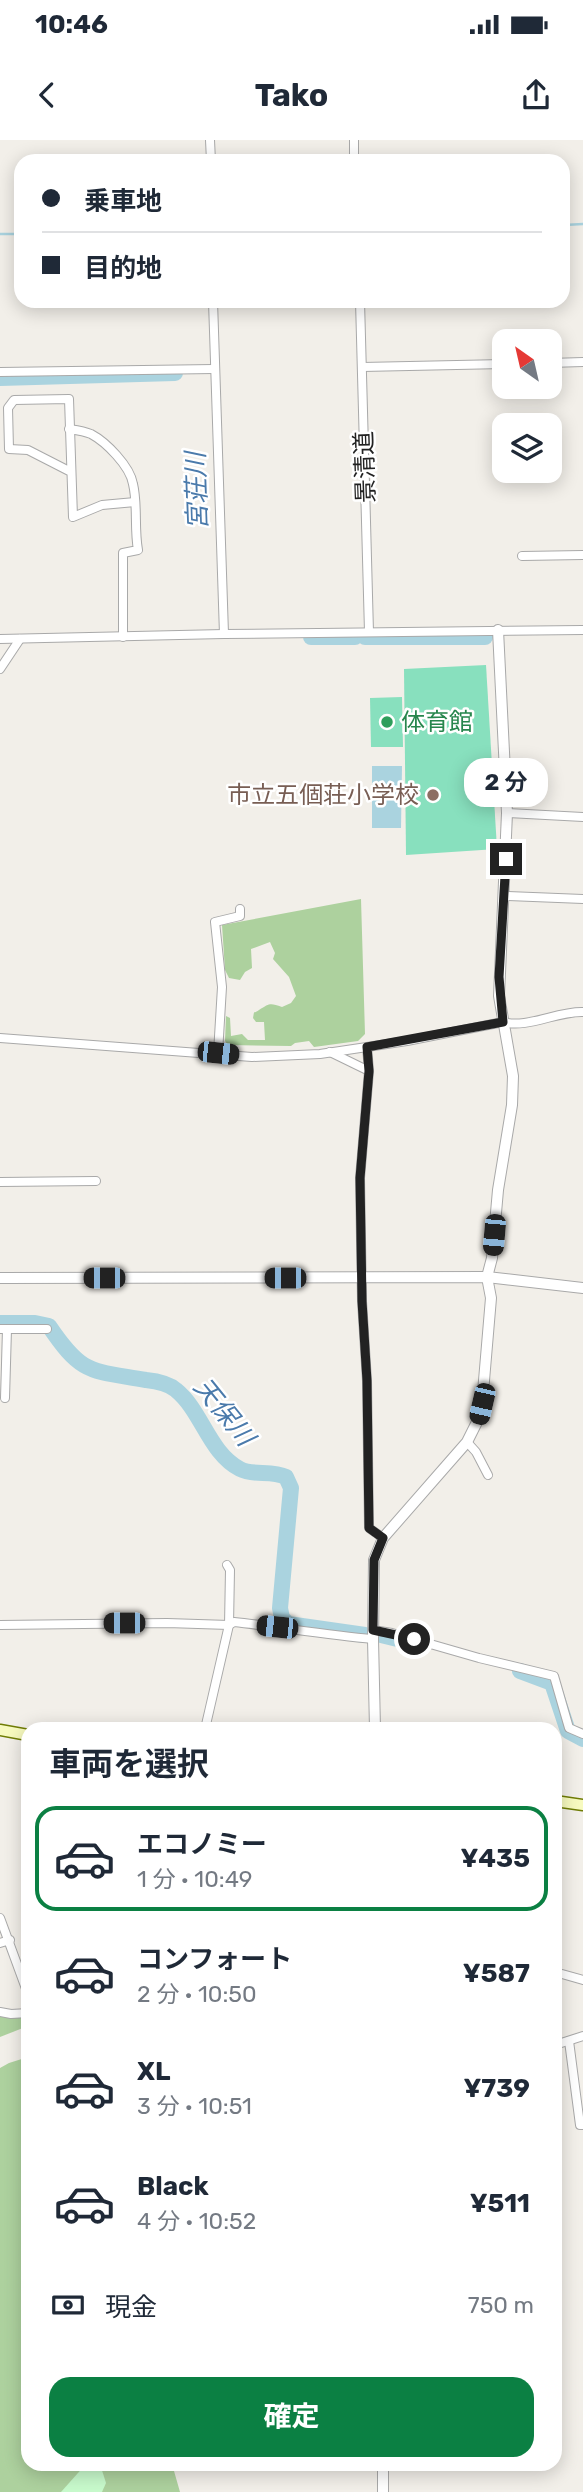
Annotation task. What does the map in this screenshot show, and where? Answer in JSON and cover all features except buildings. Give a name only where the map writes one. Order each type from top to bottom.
[{"type":"main road","points":[[0,1730],[21,1734]]},
{"type":"main road","points":[[562,1802],[583,1805]]},
{"type":"street","points":[[213,308],[224,634]]},
{"type":"street","name":"景清道","points":[[359,308],[369,632]]},
{"type":"street","points":[[562,363],[583,362]]},
{"type":"street","points":[[362,366],[492,364]]},
{"type":"street","points":[[0,372],[214,369]]},
{"type":"street","points":[[71,472],[28,450],[9,450],[8,408],[14,400],[69,399],[73,517],[102,505],[135,502]]},
{"type":"street","points":[[69,429],[90,433],[106,445],[126,468],[133,482],[138,550],[123,553],[123,636]]},
{"type":"street","points":[[522,556],[583,555]]},
{"type":"street","points":[[375,1722],[374,1560],[383,1538],[467,1442],[482,1404],[491,1298],[487,1277],[492,1258],[498,1190],[512,1105],[512,1068],[503,1022],[499,977],[507,813],[498,630]]},
{"type":"street","points":[[0,639],[583,630]]},
{"type":"street","points":[[0,669],[20,639]]},
{"type":"street","points":[[507,813],[583,817]]},
{"type":"street","points":[[505,897],[583,899]]},
{"type":"street","points":[[218,1053],[222,987],[215,922],[240,916],[240,909]]},
{"type":"street","points":[[0,1038],[253,1057],[367,1047],[503,1022],[512,1025],[558,1014],[583,1012]]},
{"type":"street","points":[[367,1047],[369,1071],[360,1178],[369,1528],[383,1538]]},
{"type":"street","points":[[329,1052],[369,1071]]},
{"type":"street","points":[[0,1182],[96,1181]]},
{"type":"street","points":[[0,1278],[487,1277],[583,1288]]},
{"type":"street","points":[[5,1398],[3,1329],[47,1329]]},
{"type":"street","points":[[467,1442],[476,1452],[488,1475]]},
{"type":"street","points":[[207,1722],[229,1625],[230,1570],[227,1564]]},
{"type":"street","points":[[0,1625],[229,1625],[234,1622],[320,1635],[392,1633],[554,1676],[569,1728],[583,1734]]},
{"type":"street","points":[[0,1917],[21,1973]]},
{"type":"street","points":[[0,1943],[10,1941]]},
{"type":"street","points":[[562,1974],[583,1980]]},
{"type":"street","points":[[0,2012],[21,2013]]},
{"type":"street","points":[[562,2043],[583,2036]]},
{"type":"street","points":[[569,2041],[580,2125],[583,2125]]},
{"type":"street","points":[[383,2471],[383,2492]]},
{"type":"green space","points":[[486,665],[497,849],[406,855],[404,669]]},
{"type":"green space","name":"体育館","points":[[402,697],[403,747],[371,747],[370,698]]},
{"type":"green space","points":[[361,899],[365,1034],[358,1041],[314,1047],[309,1041],[291,1046],[228,1045],[225,1041],[226,1016],[230,1018],[231,1036],[242,1034],[248,1040],[265,1040],[264,1022],[256,1022],[254,1013],[270,1004],[282,1007],[291,1003],[296,996],[289,977],[273,959],[275,953],[270,942],[251,949],[252,968],[245,972],[240,980],[229,978],[225,970],[222,925]]},
{"type":"green space","points":[[0,2015],[21,2015],[21,2029],[0,2037]]},
{"type":"green space","points":[[21,2059],[21,2471],[174,2471],[180,2492],[0,2492],[0,2068]]},
{"type":"green space","points":[[80,2471],[102,2471],[106,2483],[102,2492],[61,2492]]},
{"type":"water","points":[[372,766],[402,766],[401,828],[372,828]]},
{"type":"waterway","points":[[570,225],[583,224]]},
{"type":"waterway","points":[[0,234],[14,234]]},
{"type":"waterway","name":"宮荘川","points":[[0,378],[175,373]]},
{"type":"waterway","name":"宮荘川","points":[[311,637],[355,637]]},
{"type":"waterway","name":"宮荘川","points":[[365,637],[485,637]]},
{"type":"waterway","name":"天保川","points":[[0,1323],[35,1323],[49,1326],[70,1354],[89,1368],[170,1386],[193,1409],[213,1443],[229,1462],[245,1471],[286,1477],[291,1488],[280,1608],[282,1618],[288,1624],[365,1635]]},
{"type":"waterway","name":"天保川","points":[[381,1635],[418,1644]]},
{"type":"waterway","name":"天保川","points":[[520,1671],[552,1683],[568,1731],[583,1739]]},
{"type":"place","name":"体育館","points":[[387,722]]},
{"type":"place","name":"市立五個荘小学校","points":[[433,795]]},
{"type":"route","points":[[414,1639],[373,1630],[374,1560],[383,1538],[369,1528],[360,1178],[369,1071],[367,1047],[503,1022],[499,977],[506,859]]}]
